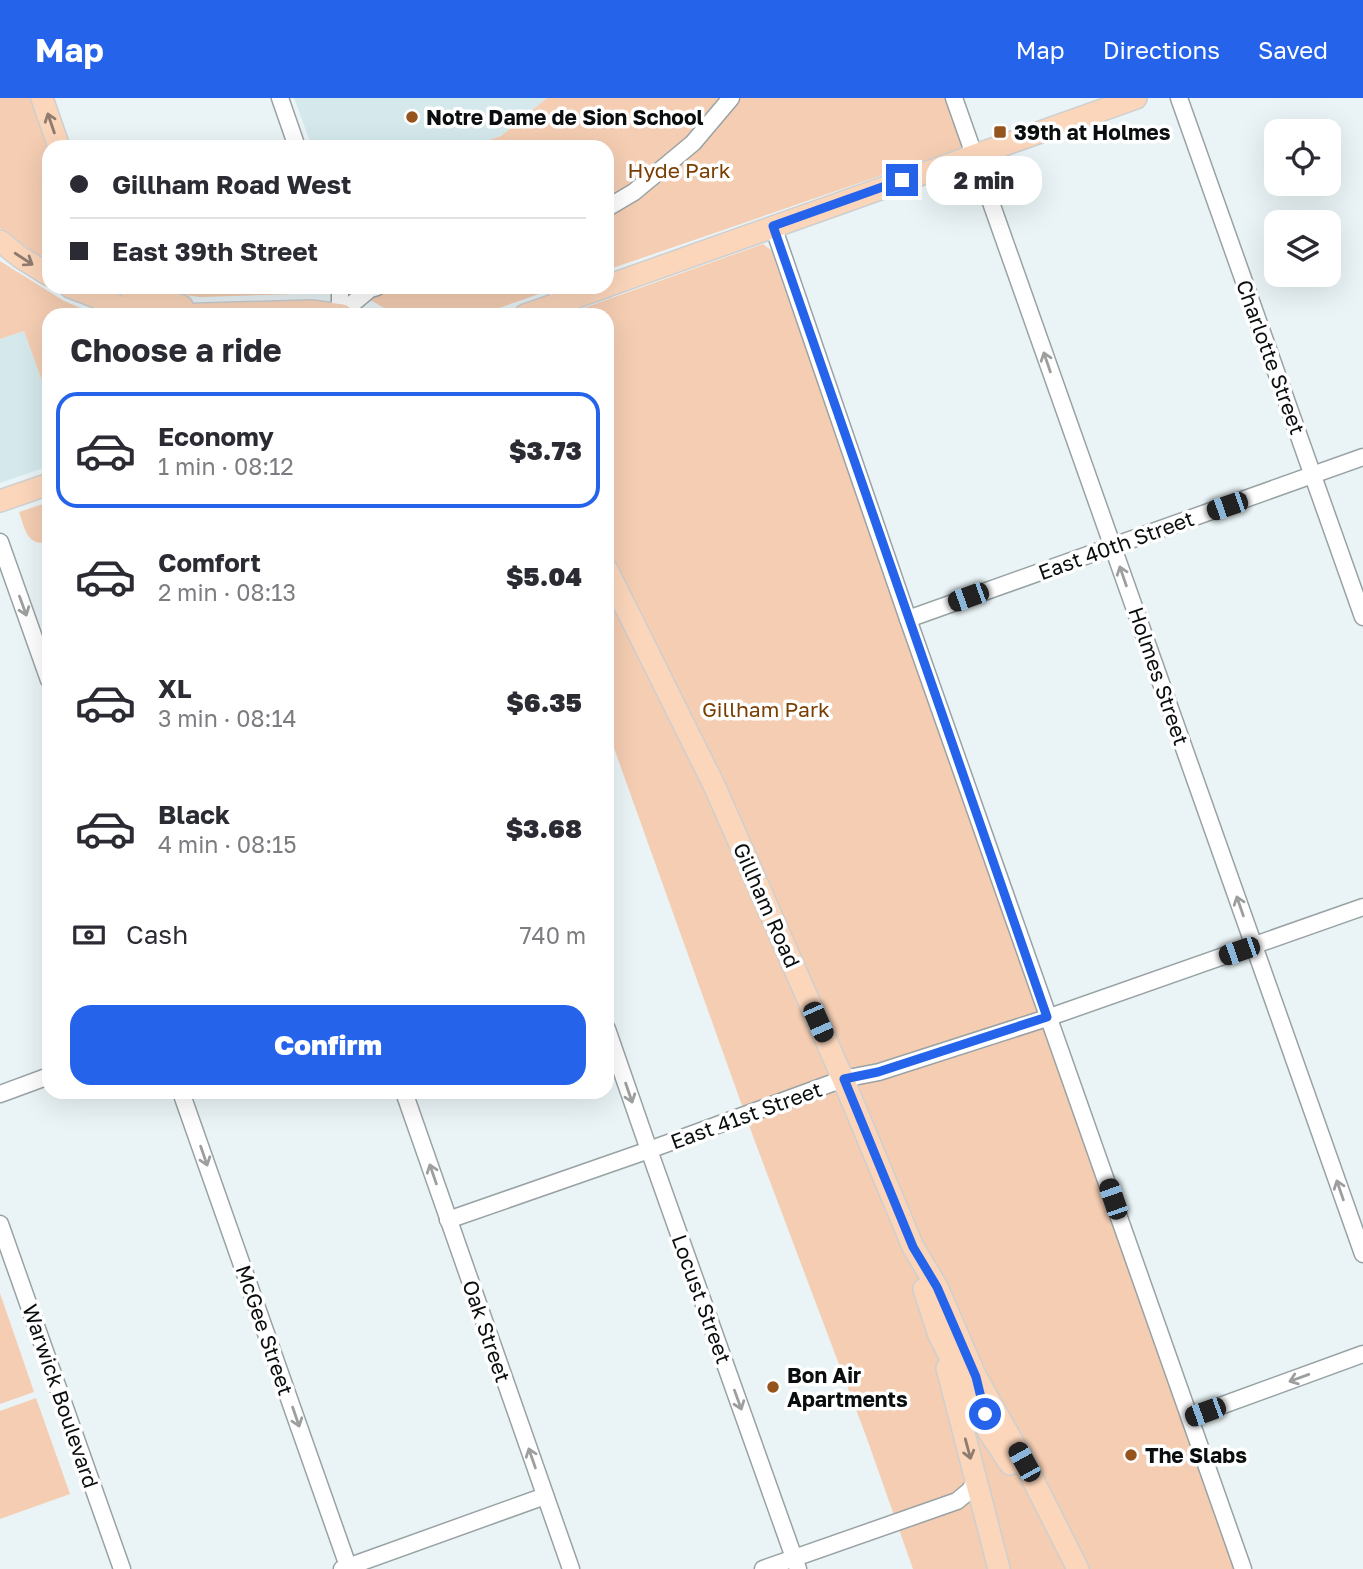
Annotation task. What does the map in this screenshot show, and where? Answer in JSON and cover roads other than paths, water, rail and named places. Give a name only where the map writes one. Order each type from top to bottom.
[{"type":"main road","points":[[42,98],[57,140]]},
{"type":"main road","points":[[614,284],[1136,98]]},
{"type":"main road","points":[[0,241],[42,271]]},
{"type":"main road","points":[[88,294],[126,308]]},
{"type":"main road","points":[[141,294],[191,308]]},
{"type":"main road","points":[[557,302],[583,294]]},
{"type":"main road","points":[[0,501],[42,486]]},
{"type":"main road","name":"Gillham Road","points":[[614,584],[713,785],[844,1079],[913,1247],[939,1335],[989,1432],[1078,1569]]},
{"type":"main road","name":"Gillham Road","points":[[913,1247],[937,1287],[976,1377],[1024,1462],[1078,1569]]},
{"type":"main road","points":[[939,1335],[999,1569]]},
{"type":"main road","points":[[976,1377],[989,1432],[988,1474],[1009,1569]]},
{"type":"street","points":[[280,98],[295,140]]},
{"type":"street","points":[[614,204],[634,192],[693,143],[732,98]]},
{"type":"street","name":"Holmes Street","points":[[954,98],[1363,1254]]},
{"type":"street","name":"Charlotte Street","points":[[1179,98],[1363,617]]},
{"type":"street","points":[[773,226],[1047,1017],[1243,1569]]},
{"type":"street","points":[[349,308],[364,294]]},
{"type":"street","name":"East 40th Street","points":[[908,619],[1363,457]]},
{"type":"street","points":[[0,542],[42,660]]},
{"type":"street","name":"East 41st Street","points":[[448,1220],[844,1079],[878,1072],[1047,1017],[1363,907]]},
{"type":"street","name":"Locust Street","points":[[614,1049],[796,1564]]},
{"type":"street","points":[[0,1094],[42,1079]]},
{"type":"street","name":"McGee Street","points":[[183,1099],[346,1568]]},
{"type":"street","name":"Oak Street","points":[[406,1099],[570,1569]]},
{"type":"street","name":"Warwick Boulevard","points":[[0,1224],[122,1569]]},
{"type":"street","points":[[1190,1418],[1363,1354]]},
{"type":"street","points":[[763,1569],[796,1564],[957,1501],[977,1480]]},
{"type":"street","points":[[346,1568],[545,1496]]},
{"type":"street","points":[[957,1501],[983,1508]]},
{"type":"place","name":"Notre Dame de Sion School","points":[[412,117]]},
{"type":"place","name":"39th at Holmes","points":[[1000,132]]},
{"type":"place","name":"Bon Air Apartments","points":[[773,1387]]},
{"type":"place","name":"The Slabs","points":[[1131,1455]]},
{"type":"park label","name":"Hyde Park","points":[[679,170]]},
{"type":"park label","name":"Gillham Park","points":[[766,709]]}]
